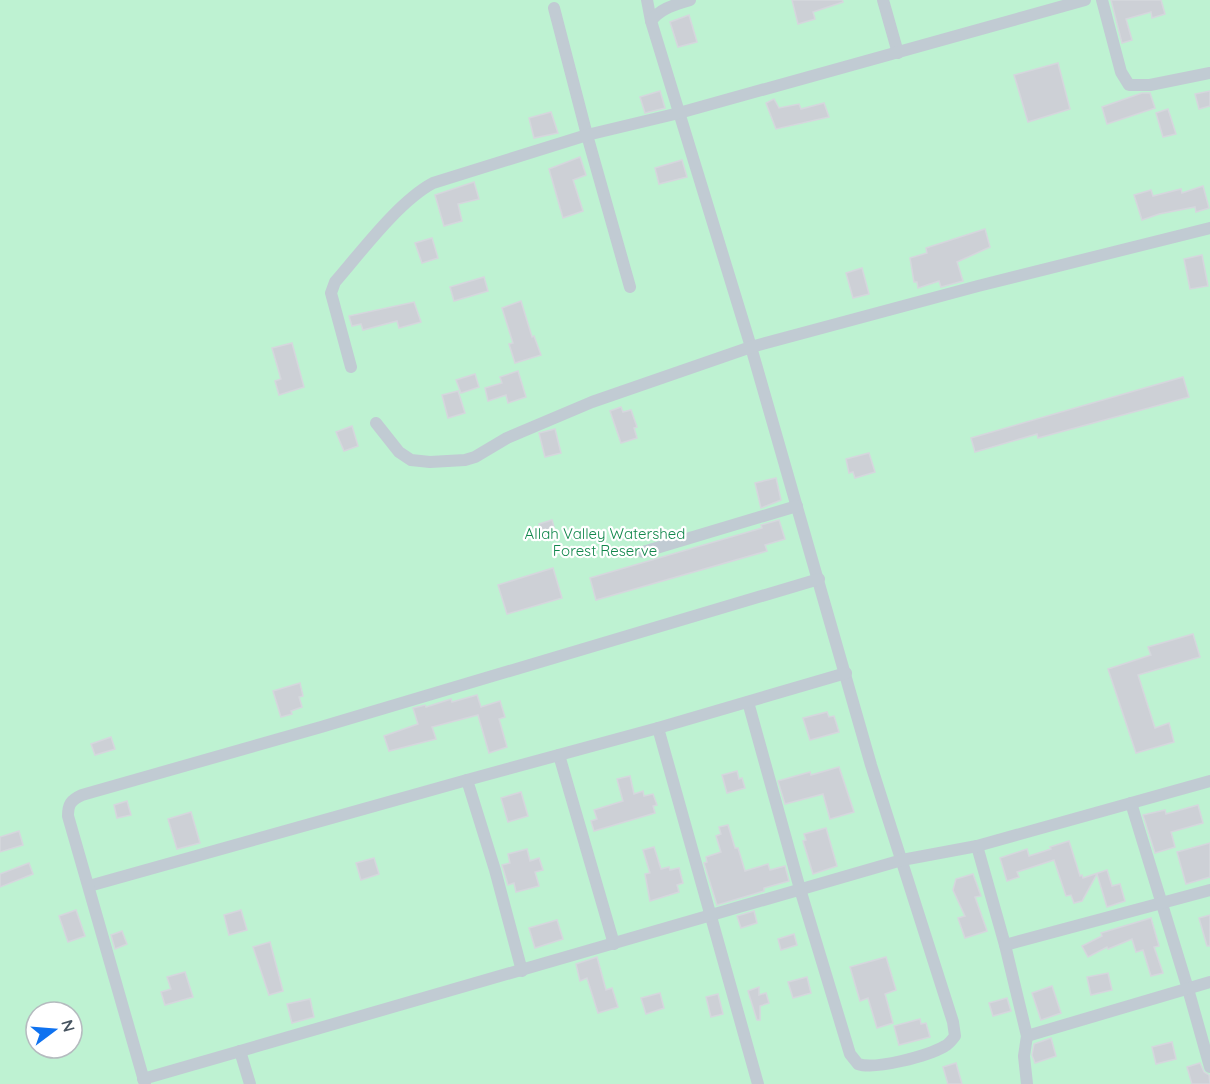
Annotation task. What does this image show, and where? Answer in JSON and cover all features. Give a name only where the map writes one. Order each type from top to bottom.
[{"type":"street","points":[[647,0],[651,21],[819,579],[871,765],[955,1030],[955,1036],[944,1047],[901,1061],[865,1067],[858,1064],[850,1054],[800,889],[748,702]]},
{"type":"street","points":[[651,21],[657,13],[690,0]]},
{"type":"street","points":[[883,0],[898,53]]},
{"type":"street","points":[[351,367],[331,293],[332,288],[405,204],[423,188],[433,183],[587,135],[679,113],[1085,0]]},
{"type":"street","points":[[1102,0],[1120,72],[1129,85],[1150,85],[1210,73]]},
{"type":"street","points":[[554,8],[630,287]]},
{"type":"street","points":[[376,423],[399,452],[411,460],[430,462],[465,460],[525,430],[592,402],[751,347],[978,286],[1210,228]]},
{"type":"street","points":[[643,552],[797,506]]},
{"type":"street","points":[[819,579],[321,727],[82,795],[72,800],[68,807],[68,816],[144,1082],[240,1051],[902,860],[977,846],[1210,781]]},
{"type":"street","points":[[89,886],[658,728],[846,673]]},
{"type":"street","points":[[658,728],[758,1084]]},
{"type":"street","points":[[559,755],[614,944]]},
{"type":"street","points":[[467,780],[495,870],[522,971]]},
{"type":"street","points":[[1131,803],[1210,1068]]},
{"type":"street","points":[[977,846],[1005,945],[1027,1036],[1024,1056],[1027,1084]]},
{"type":"street","points":[[1005,945],[1210,890]]},
{"type":"street","points":[[1027,1036],[1210,982]]},
{"type":"street","points":[[240,1051],[250,1084]]},
{"type":"green space","name":"Allah Valley Watershed Forest Reserve","points":[[0,0],[1210,0],[1210,1084],[0,1084]]},
{"type":"building","points":[[792,0],[842,0],[843,2],[813,12],[815,19],[798,24]]},
{"type":"building","points":[[1111,0],[1161,0],[1165,14],[1152,18],[1151,12],[1126,19],[1132,40],[1122,43]]},
{"type":"building","points":[[689,15],[697,42],[678,47],[670,22]]},
{"type":"building","points":[[1058,63],[1070,109],[1028,122],[1014,75]]},
{"type":"building","points":[[660,91],[665,108],[645,113],[640,97]]},
{"type":"building","points":[[1210,91],[1210,106],[1199,109],[1195,94]]},
{"type":"building","points":[[1142,93],[1150,93],[1155,108],[1107,124],[1102,107]]},
{"type":"building","points":[[774,99],[779,108],[799,104],[801,109],[824,103],[829,117],[776,129],[766,103]]},
{"type":"building","points":[[1168,109],[1176,134],[1163,137],[1156,113]]},
{"type":"building","points":[[551,112],[558,133],[534,138],[529,118]]},
{"type":"building","points":[[580,157],[586,175],[573,180],[583,211],[563,218],[549,169]]},
{"type":"building","points":[[682,160],[687,177],[659,184],[655,168]]},
{"type":"building","points":[[474,182],[479,199],[458,204],[462,221],[444,226],[435,195]]},
{"type":"building","points":[[1203,186],[1209,208],[1196,212],[1195,207],[1142,220],[1134,195],[1151,190],[1153,196],[1181,189],[1182,193]]},
{"type":"building","points":[[985,229],[990,247],[957,262],[963,281],[941,287],[939,281],[918,288],[917,282],[914,282],[910,258],[927,253],[926,248]]},
{"type":"building","points":[[432,238],[438,258],[422,263],[415,243]]},
{"type":"building","points":[[1202,255],[1208,286],[1190,289],[1184,259]]},
{"type":"building","points":[[862,268],[869,294],[853,298],[846,273]]},
{"type":"building","points":[[484,277],[488,291],[454,301],[450,287]]},
{"type":"building","points":[[521,301],[532,337],[534,336],[541,355],[515,363],[509,344],[513,343],[502,308]]},
{"type":"building","points":[[414,302],[421,322],[399,328],[397,321],[363,330],[361,324],[352,326],[349,316]]},
{"type":"building","points":[[292,343],[304,387],[279,395],[275,381],[281,379],[272,348]]},
{"type":"building","points":[[518,371],[526,397],[508,403],[506,395],[488,401],[485,388],[502,383],[500,377]]},
{"type":"building","points":[[475,374],[479,387],[461,393],[456,380]]},
{"type":"building","points":[[1183,377],[1189,397],[1038,438],[1037,434],[975,452],[971,438]]},
{"type":"building","points":[[458,391],[465,413],[448,418],[442,395]]},
{"type":"building","points":[[621,407],[623,412],[631,410],[637,427],[634,428],[637,438],[621,443],[610,411]]},
{"type":"building","points":[[352,426],[358,446],[344,451],[336,432]]},
{"type":"building","points":[[555,429],[561,453],[545,457],[539,433]]},
{"type":"building","points":[[869,453],[875,472],[855,478],[853,472],[849,473],[846,459]]},
{"type":"building","points":[[776,478],[781,500],[761,508],[755,483]]},
{"type":"building","points":[[552,520],[556,534],[544,538],[539,524]]},
{"type":"building","points":[[779,520],[785,539],[765,545],[767,551],[596,600],[590,578],[762,528],[761,525]]},
{"type":"building","points":[[553,568],[562,598],[507,614],[498,585]]},
{"type":"building","points":[[1193,634],[1200,657],[1138,675],[1155,728],[1169,723],[1174,742],[1136,753],[1108,669],[1151,655],[1148,647]]},
{"type":"building","points":[[300,683],[303,696],[299,697],[302,707],[291,711],[292,714],[281,717],[273,691]]},
{"type":"building","points":[[477,695],[481,707],[500,701],[505,717],[499,719],[507,747],[489,753],[478,715],[432,727],[436,739],[389,751],[384,736],[418,724],[413,708],[425,705],[426,707],[451,699],[452,702]]},
{"type":"building","points":[[827,712],[829,717],[834,716],[839,732],[810,740],[803,718]]},
{"type":"building","points":[[111,737],[115,749],[95,755],[91,744]]},
{"type":"building","points":[[839,767],[854,812],[830,819],[823,794],[785,804],[778,781]]},
{"type":"building","points":[[737,771],[745,788],[727,793],[722,775]]},
{"type":"building","points":[[630,776],[634,794],[643,791],[644,796],[653,794],[657,805],[653,806],[655,813],[594,831],[591,821],[597,819],[594,810],[623,801],[617,779]]},
{"type":"building","points":[[521,792],[528,816],[508,822],[501,798]]},
{"type":"building","points":[[127,801],[131,815],[117,818],[114,805]]},
{"type":"building","points":[[1198,805],[1203,823],[1171,832],[1175,847],[1155,853],[1143,815],[1165,810],[1166,814]]},
{"type":"building","points":[[191,812],[200,843],[177,849],[168,819]]},
{"type":"building","points":[[728,825],[745,871],[768,864],[770,870],[785,866],[789,881],[717,905],[704,863],[707,862],[706,857],[721,852],[716,836],[721,834],[719,827]]},
{"type":"building","points":[[826,828],[837,866],[813,874],[803,841],[806,840],[804,834]]},
{"type":"building","points":[[19,831],[23,845],[0,852],[0,837]]},
{"type":"building","points":[[1069,841],[1080,876],[1082,875],[1083,878],[1107,870],[1112,886],[1120,884],[1125,901],[1107,907],[1097,874],[1082,901],[1074,903],[1071,895],[1066,896],[1054,860],[1017,872],[1019,877],[1007,881],[1000,858],[1027,849],[1029,856]]},
{"type":"building","points":[[1210,843],[1210,877],[1186,884],[1177,852]]},
{"type":"building","points":[[654,847],[661,869],[679,868],[683,883],[677,885],[679,892],[650,901],[645,874],[650,873],[643,850]]},
{"type":"building","points":[[527,849],[530,861],[539,858],[543,870],[535,872],[539,886],[516,892],[514,883],[508,885],[502,865],[510,863],[508,854]]},
{"type":"building","points":[[374,858],[379,874],[361,880],[356,863]]},
{"type":"building","points":[[29,863],[33,874],[0,887],[0,874]]},
{"type":"building","points":[[973,874],[981,896],[975,897],[987,931],[965,938],[958,918],[965,916],[953,890],[956,879]]},
{"type":"building","points":[[76,910],[85,936],[68,942],[59,916]]},
{"type":"building","points":[[241,910],[247,930],[229,935],[224,915]]},
{"type":"building","points":[[754,911],[757,923],[741,928],[737,916]]},
{"type":"building","points":[[1210,915],[1210,946],[1207,946],[1199,918]]},
{"type":"building","points":[[1151,918],[1159,946],[1154,947],[1163,973],[1151,976],[1143,950],[1136,952],[1132,939],[1108,949],[1107,947],[1088,957],[1082,946],[1102,936],[1101,933]]},
{"type":"building","points":[[557,920],[563,939],[535,948],[529,928]]},
{"type":"building","points":[[122,931],[127,944],[115,949],[111,935]]},
{"type":"building","points":[[794,934],[797,945],[781,950],[778,939]]},
{"type":"building","points":[[270,942],[283,991],[269,995],[253,947]]},
{"type":"building","points":[[597,957],[606,990],[612,988],[618,1007],[598,1013],[587,978],[580,981],[576,964]]},
{"type":"building","points":[[886,957],[896,990],[885,994],[893,1023],[877,1028],[868,998],[860,1001],[850,967]]},
{"type":"building","points":[[185,972],[193,997],[165,1005],[161,992],[171,989],[167,977]]},
{"type":"building","points":[[1108,973],[1112,990],[1091,995],[1087,977]]},
{"type":"building","points":[[807,977],[811,993],[793,998],[788,982]]},
{"type":"building","points":[[1052,986],[1061,1013],[1041,1020],[1032,993]]},
{"type":"building","points":[[759,987],[759,995],[766,993],[769,1003],[760,1006],[760,1020],[757,1020],[748,991]]},
{"type":"building","points":[[660,993],[664,1008],[646,1014],[641,998]]},
{"type":"building","points":[[718,994],[723,1014],[711,1017],[706,997]]},
{"type":"building","points":[[1007,998],[1011,1011],[993,1016],[989,1003]]},
{"type":"building","points":[[310,999],[314,1017],[292,1023],[287,1004]]},
{"type":"building","points":[[920,1019],[921,1024],[926,1023],[930,1037],[899,1045],[894,1026]]},
{"type":"building","points":[[1051,1038],[1056,1056],[1035,1063],[1032,1055],[1034,1044]]},
{"type":"building","points":[[1172,1042],[1176,1059],[1156,1064],[1152,1047]]},
{"type":"building","points":[[956,1063],[962,1084],[948,1084],[943,1067]]},
{"type":"building","points":[[1200,1063],[1204,1072],[1209,1075],[1210,1084],[1192,1084],[1187,1067]]}]
